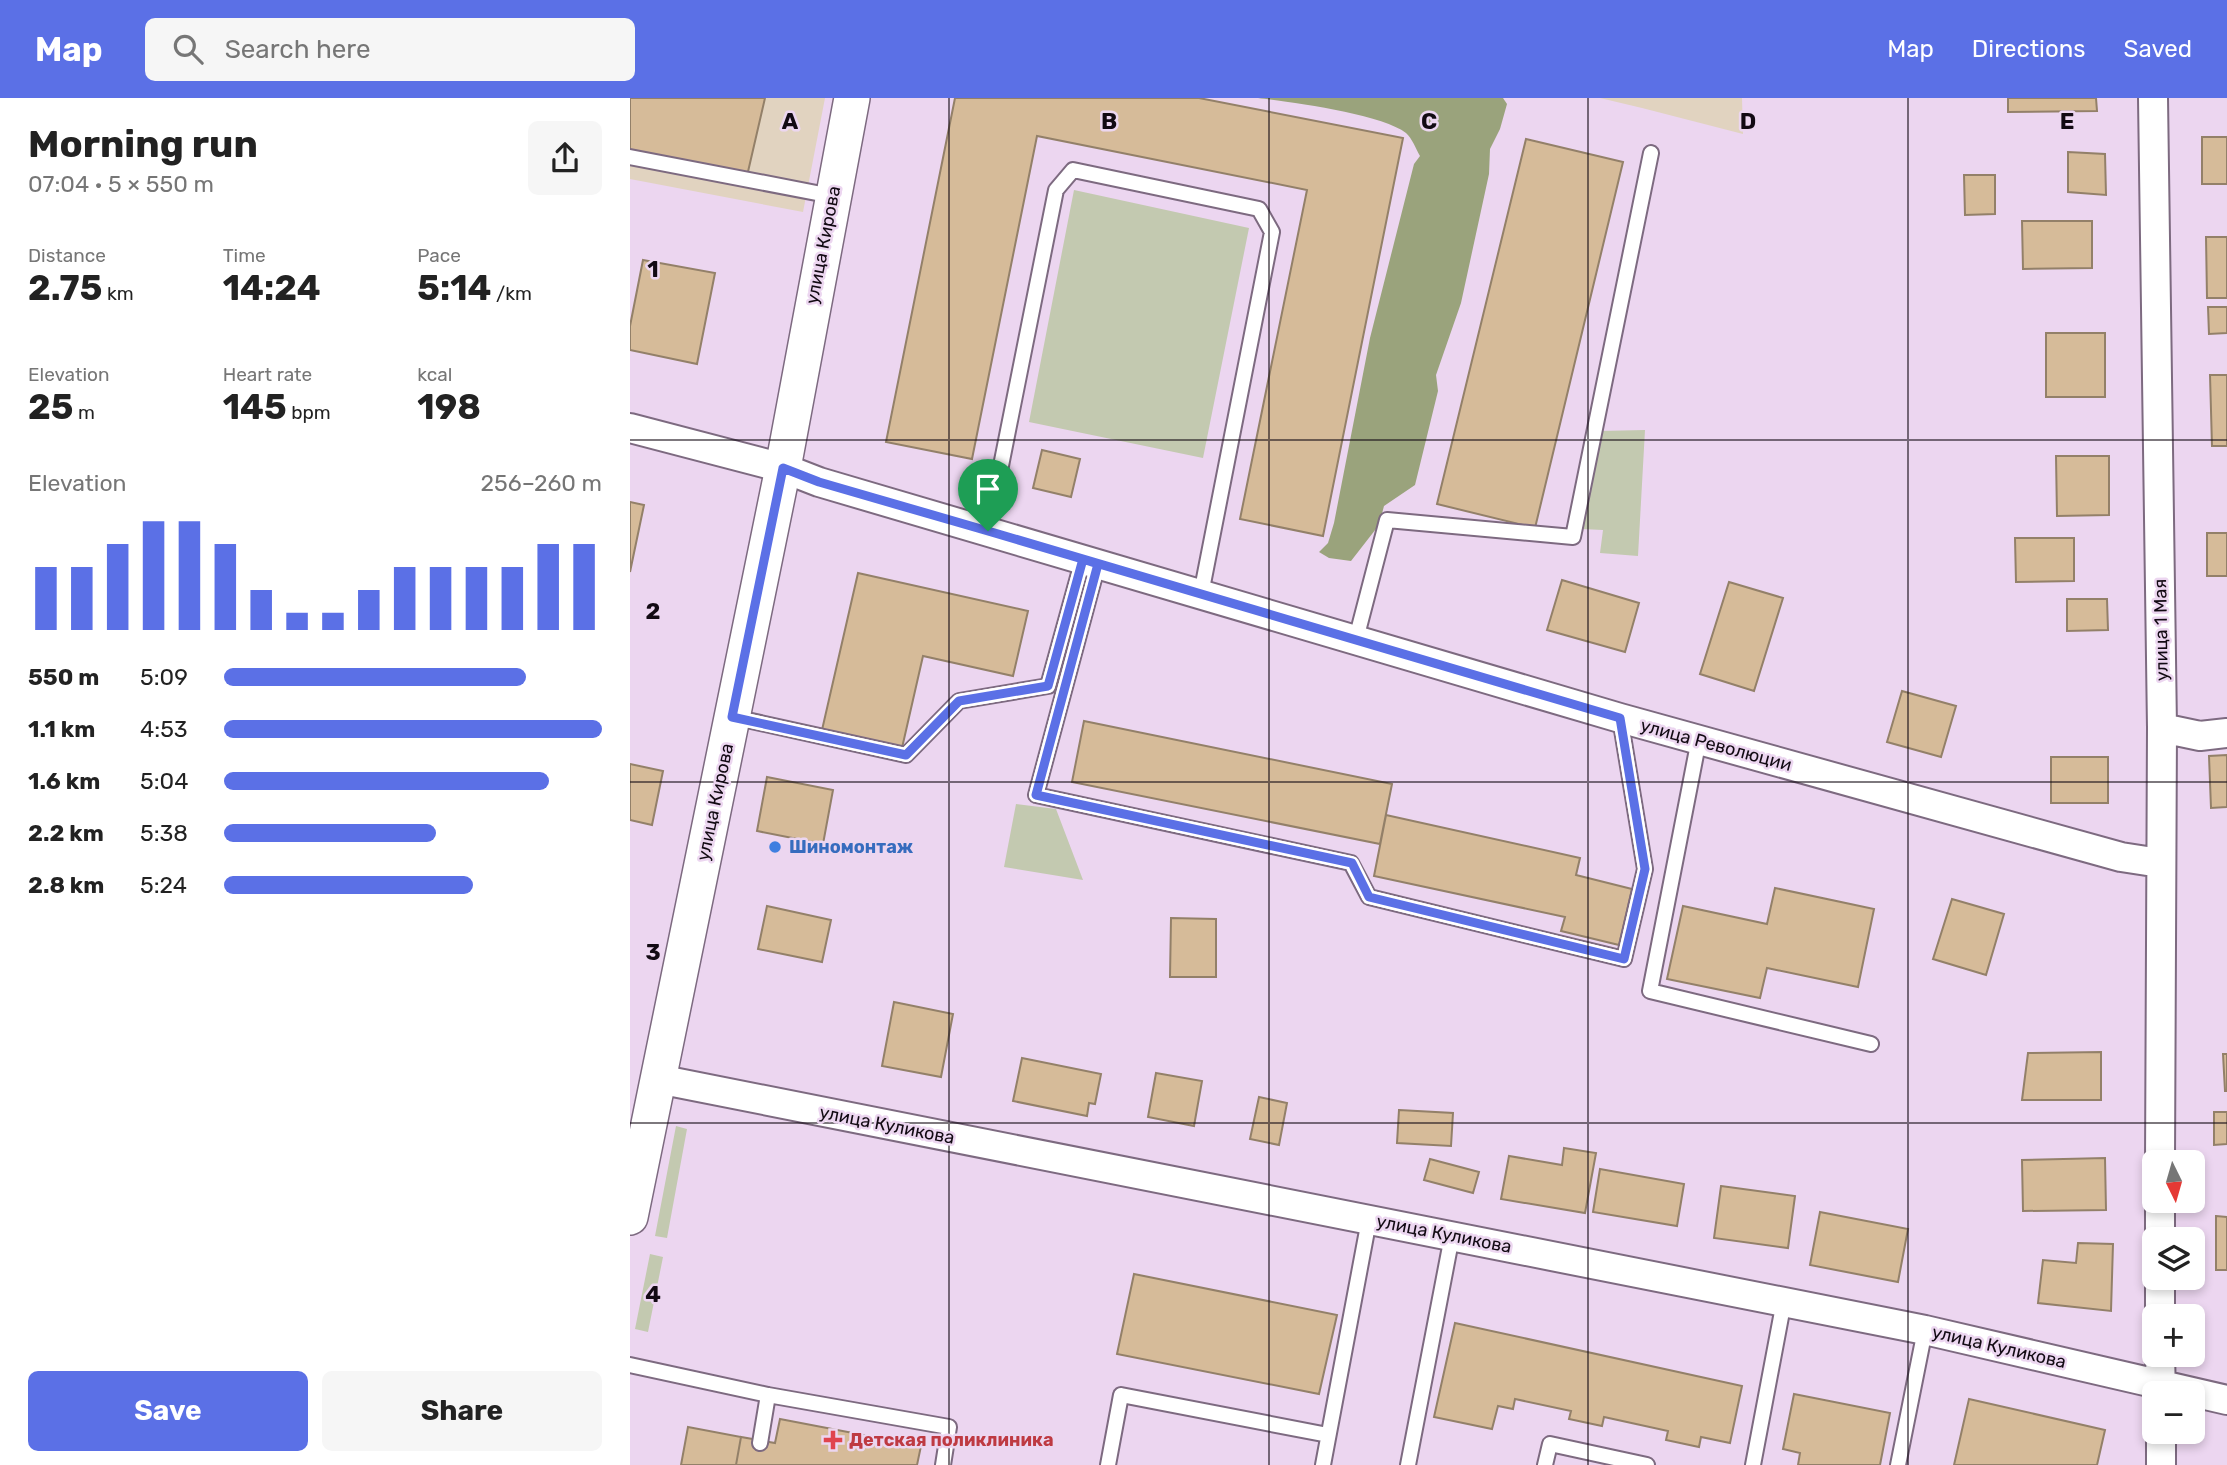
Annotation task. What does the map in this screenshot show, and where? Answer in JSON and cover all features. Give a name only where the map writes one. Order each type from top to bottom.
[{"type":"street","name":"улица Кирова","points":[[630,1217],[783,468],[852,98]]},
{"type":"street","name":"улица 1 Мая","points":[[2153,98],[2162,728],[2160,1150]]},
{"type":"street","name":"улица Революции","points":[[630,428],[783,468],[819,482],[1620,718],[2121,857],[2160,863]]},
{"type":"street","points":[[2162,728],[2200,736],[2227,733]]},
{"type":"street","name":"улица Куликова","points":[[658,1080],[1784,1301],[1925,1330],[2142,1384]]},
{"type":"street","name":"улица Куликова","points":[[2205,1396],[2227,1400]]},
{"type":"street","points":[[2161,1444],[2161,1465]]},
{"type":"lane","points":[[1356,639],[1387,520],[1573,537],[1651,152]]},
{"type":"lane","points":[[630,157],[832,196]]},
{"type":"lane","points":[[988,531],[1056,190],[1073,170],[1259,209],[1272,232],[1201,594]]},
{"type":"lane","points":[[732,717],[906,755],[959,701],[1048,686],[1090,561]]},
{"type":"lane","points":[[1090,561],[1036,795],[1352,863],[1369,897],[1624,959],[1645,869],[1620,718]]},
{"type":"lane","points":[[1699,739],[1650,990],[1871,1044]]},
{"type":"lane","points":[[1322,1465],[1369,1220]]},
{"type":"lane","points":[[1408,1465],[1452,1236]]},
{"type":"lane","points":[[1753,1465],[1784,1301]]},
{"type":"lane","points":[[1898,1465],[1925,1330]]},
{"type":"lane","points":[[630,1365],[768,1395],[949,1427],[943,1465]]},
{"type":"lane","points":[[760,1443],[768,1395]]},
{"type":"lane","points":[[1108,1465],[1121,1395],[1328,1435]]},
{"type":"lane","points":[[1545,1465],[1550,1444],[1647,1465]]},
{"type":"shaded area","points":[[630,98],[825,98],[803,212],[630,179]]},
{"type":"shaded area","points":[[1600,98],[1742,98],[1743,134],[1642,108]]},
{"type":"green space","points":[[1258,98],[1503,98],[1507,104],[1500,129],[1490,149],[1489,174],[1461,303],[1436,375],[1438,391],[1415,485],[1384,506],[1379,525],[1351,561],[1329,558],[1319,552],[1328,543],[1334,523],[1370,338],[1414,164],[1420,156],[1406,133],[1394,126],[1335,110]]},
{"type":"green space","points":[[1074,190],[1249,228],[1203,458],[1029,422]]},
{"type":"green space","points":[[1645,430],[1638,556],[1600,553],[1603,530],[1582,529],[1599,431]]},
{"type":"green space","points":[[1016,804],[1056,809],[1083,880],[1004,867]]},
{"type":"green space","points":[[676,1126],[687,1129],[667,1238],[655,1236]]},
{"type":"green space","points":[[650,1254],[663,1257],[648,1332],[635,1329]]},
{"type":"building","points":[[630,98],[765,98],[747,176],[630,150]]},
{"type":"building","points":[[955,98],[1199,98],[1403,138],[1323,536],[1240,519],[1307,190],[1037,136],[972,459],[886,442]]},
{"type":"building","points":[[2008,98],[2096,98],[2097,111],[2008,112]]},
{"type":"building","points":[[2202,137],[2227,137],[2227,184],[2202,184]]},
{"type":"building","points":[[1526,139],[1623,162],[1535,528],[1437,504]]},
{"type":"building","points":[[2068,152],[2105,154],[2106,195],[2068,192]]},
{"type":"building","points":[[1964,175],[1995,175],[1995,214],[1965,215]]},
{"type":"building","points":[[2022,221],[2092,221],[2092,268],[2023,269]]},
{"type":"building","points":[[2206,237],[2227,237],[2227,298],[2207,298]]},
{"type":"building","points":[[643,260],[715,273],[697,364],[630,350],[630,326]]},
{"type":"building","points":[[2208,307],[2227,307],[2227,333],[2209,334]]},
{"type":"building","points":[[2046,333],[2105,333],[2105,397],[2046,397]]},
{"type":"building","points":[[2210,375],[2227,375],[2227,446],[2212,446]]},
{"type":"building","points":[[1042,450],[1080,459],[1071,497],[1033,488]]},
{"type":"building","points":[[2056,456],[2109,456],[2109,515],[2057,516]]},
{"type":"building","points":[[630,502],[644,505],[630,572]]},
{"type":"building","points":[[2207,533],[2227,533],[2227,576],[2207,576]]},
{"type":"building","points":[[2015,538],[2074,538],[2074,581],[2016,582]]},
{"type":"building","points":[[858,573],[1028,611],[1013,676],[923,656],[902,748],[822,730]]},
{"type":"building","points":[[1562,580],[1639,603],[1625,652],[1547,630]]},
{"type":"building","points":[[1729,582],[1783,598],[1754,691],[1700,674]]},
{"type":"building","points":[[2067,599],[2107,599],[2108,630],[2067,631]]},
{"type":"building","points":[[1902,691],[1956,706],[1941,757],[1887,742]]},
{"type":"building","points":[[1084,721],[1392,784],[1380,844],[1072,782]]},
{"type":"building","points":[[2227,755],[2227,807],[2211,808],[2209,756]]},
{"type":"building","points":[[2051,757],[2108,757],[2108,803],[2051,803]]},
{"type":"building","points":[[630,764],[663,771],[652,825],[630,820]]},
{"type":"building","points":[[767,777],[833,790],[823,844],[757,831]]},
{"type":"building","points":[[1386,815],[1580,858],[1576,875],[1632,889],[1619,945],[1561,931],[1565,917],[1374,876]]},
{"type":"building","points":[[1775,888],[1874,909],[1858,987],[1767,968],[1760,998],[1667,979],[1683,906],[1767,924]]},
{"type":"building","points":[[1952,899],[2004,914],[1986,975],[1933,959]]},
{"type":"building","points":[[767,906],[831,920],[822,962],[758,949]]},
{"type":"building","points":[[1171,918],[1216,919],[1216,977],[1170,977]]},
{"type":"building","points":[[894,1002],[953,1014],[941,1077],[882,1066]]},
{"type":"building","points":[[2101,1052],[2101,1100],[2022,1100],[2028,1053]]},
{"type":"building","points":[[2223,1054],[2227,1054],[2227,1091],[2225,1091]]},
{"type":"building","points":[[1022,1058],[1101,1074],[1095,1104],[1089,1103],[1087,1116],[1013,1101]]},
{"type":"building","points":[[1156,1073],[1202,1081],[1194,1126],[1148,1117]]},
{"type":"building","points":[[1259,1097],[1287,1103],[1279,1145],[1250,1139]]},
{"type":"building","points":[[1399,1110],[1453,1113],[1451,1146],[1397,1143]]},
{"type":"building","points":[[2214,1112],[2227,1112],[2227,1144],[2214,1145]]},
{"type":"building","points":[[1564,1148],[1596,1153],[1585,1213],[1501,1199],[1509,1156],[1562,1165]]},
{"type":"building","points":[[2105,1158],[2106,1210],[2023,1211],[2022,1160]]},
{"type":"building","points":[[1430,1159],[1479,1172],[1473,1193],[1424,1180]]},
{"type":"building","points":[[1600,1169],[1684,1184],[1677,1226],[1593,1212]]},
{"type":"building","points":[[1721,1186],[1795,1196],[1788,1248],[1714,1238]]},
{"type":"building","points":[[1820,1212],[1908,1229],[1898,1282],[1810,1265]]},
{"type":"building","points":[[2216,1216],[2227,1217],[2227,1270],[2216,1270]]},
{"type":"building","points":[[2078,1243],[2113,1244],[2111,1311],[2038,1303],[2043,1260],[2076,1263]]},
{"type":"building","points":[[1134,1274],[1337,1315],[1319,1394],[1117,1354]]},
{"type":"building","points":[[1455,1323],[1742,1386],[1730,1443],[1701,1437],[1699,1447],[1666,1440],[1668,1431],[1604,1417],[1602,1426],[1569,1419],[1571,1411],[1515,1399],[1513,1409],[1498,1406],[1492,1429],[1434,1417]]},
{"type":"building","points":[[1794,1394],[1890,1413],[1880,1465],[1798,1465],[1800,1453],[1783,1449]]},
{"type":"building","points":[[1969,1399],[2105,1430],[2097,1465],[1954,1465]]},
{"type":"building","name":"Детская поликлиника","points":[[780,1419],[921,1446],[917,1465],[736,1465],[741,1437],[775,1443]]},
{"type":"building","points":[[688,1427],[741,1437],[736,1465],[681,1465]]},
{"type":"place","name":"Шиномонтаж","points":[[775,847]]},
{"type":"place","name":"Детская поликлиника","points":[[833,1440]]},
{"type":"route","points":[[783,468],[819,482],[988,531],[1356,639],[1620,718],[1645,869],[1624,959],[1369,897],[1352,863],[1036,795],[1098,564],[1083,559],[1048,686],[959,701],[906,755],[732,717],[783,468]]}]
